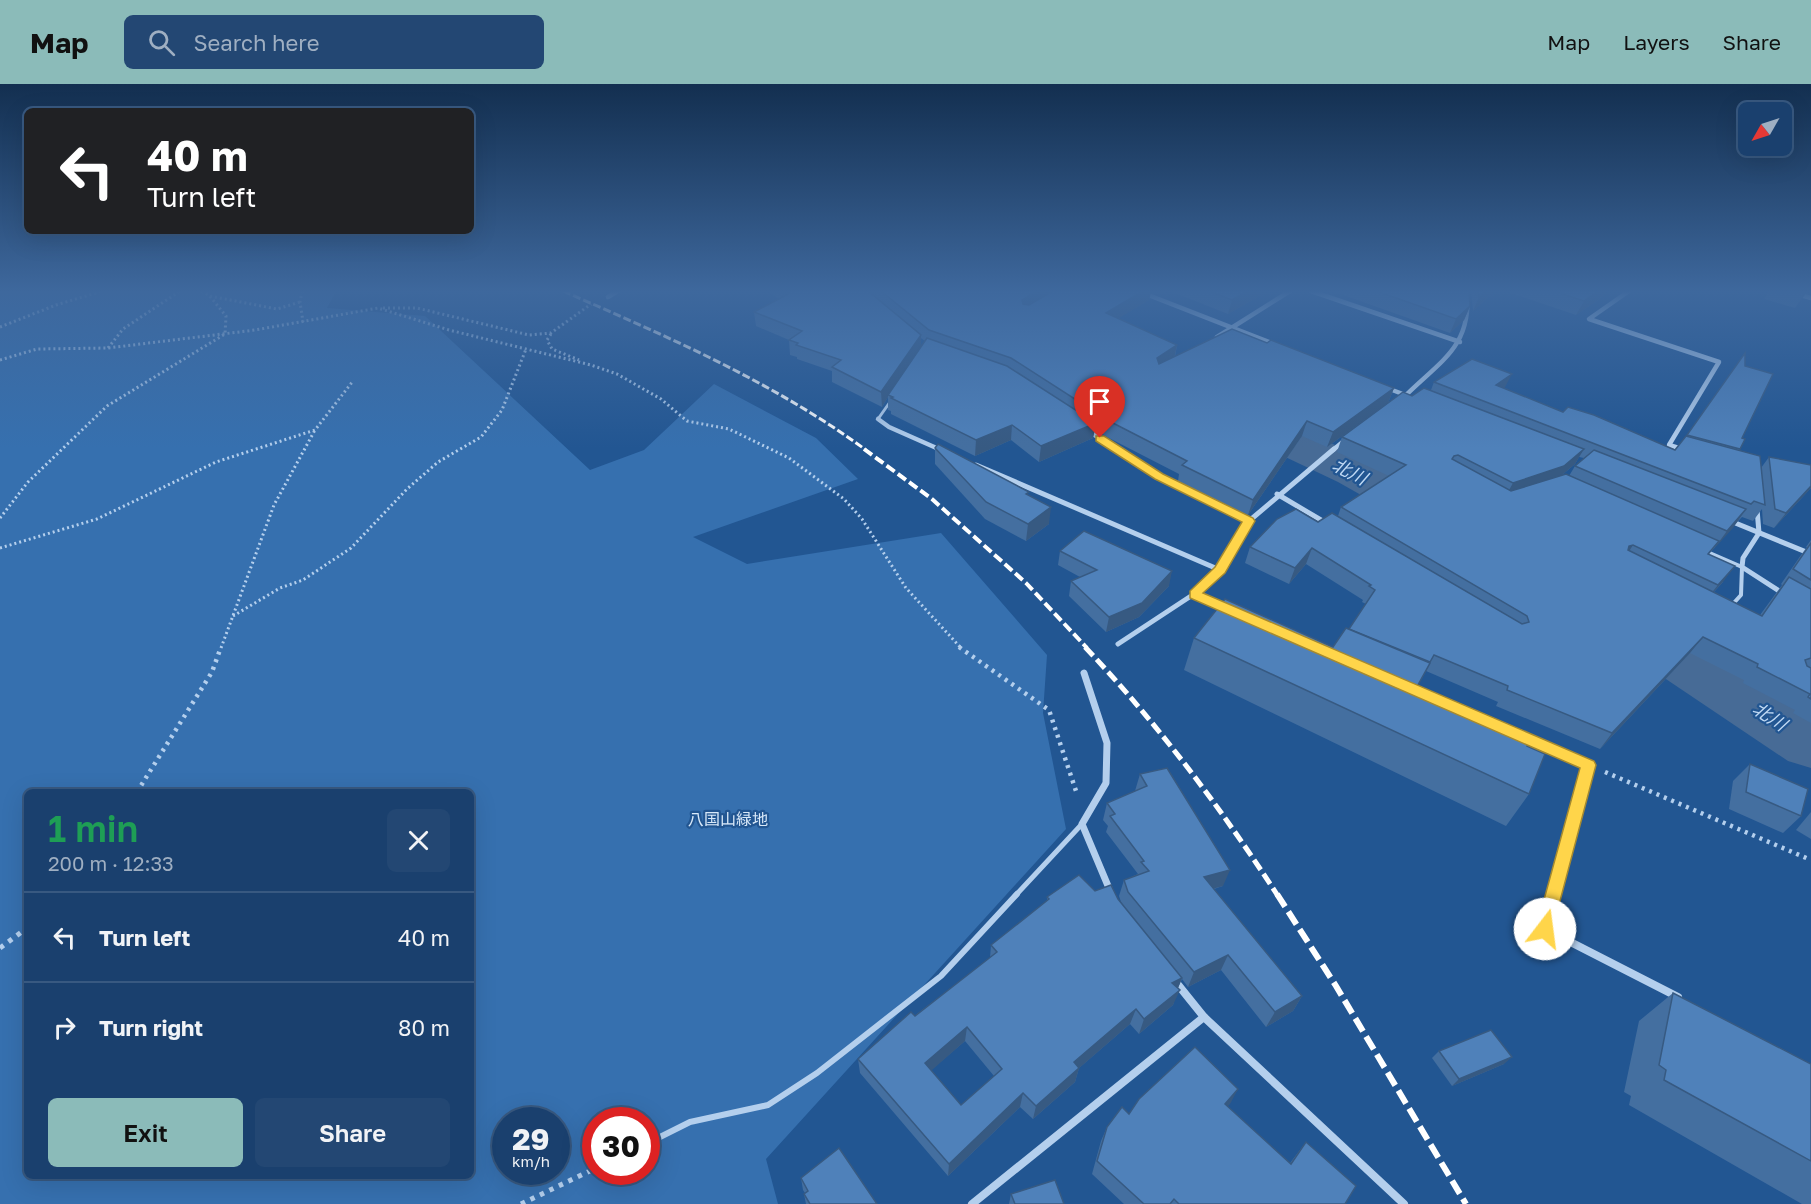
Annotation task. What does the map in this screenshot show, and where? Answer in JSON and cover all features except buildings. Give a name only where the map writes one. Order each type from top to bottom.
[{"type":"street","points":[[1271,343],[1286,349]]},
{"type":"street","points":[[1398,402],[1459,343]]},
{"type":"street","points":[[1662,343],[1719,362],[1669,445],[1690,451]]},
{"type":"street","points":[[1384,387],[1418,399]]},
{"type":"street","points":[[878,419],[889,427],[953,455]]},
{"type":"street","points":[[1080,425],[1159,477],[1249,521]]},
{"type":"street","points":[[1118,644],[1194,594],[1220,570],[1249,521],[1277,494],[1353,433]]},
{"type":"street","points":[[964,460],[1220,570]]},
{"type":"street","points":[[1277,494],[1337,530]]},
{"type":"street","points":[[1756,501],[1759,533],[1743,558],[1742,567],[1792,598]]},
{"type":"street","points":[[1726,520],[1811,554]]},
{"type":"street","points":[[1194,594],[1238,614]]},
{"type":"street","points":[[1084,673],[1107,743],[1106,783],[1084,821],[1114,900]]},
{"type":"street","points":[[1512,732],[1588,765],[1545,929],[1683,1000]]},
{"type":"street","points":[[1168,973],[1204,1017],[1401,1203]]},
{"type":"street","points":[[972,1204],[1204,1017]]},
{"type":"lane","points":[[878,419],[896,393]]},
{"type":"lane","points":[[1698,548],[1742,567],[1741,595],[1729,608]]},
{"type":"lane","points":[[660,1137],[690,1122],[768,1105],[817,1073],[940,976],[1084,821]]},
{"type":"path","points":[[108,348],[112,343]]},
{"type":"path","points":[[0,360],[38,350],[108,348],[148,343]]},
{"type":"path","points":[[0,518],[28,482],[107,406],[210,343]]},
{"type":"path","points":[[505,343],[591,365]]},
{"type":"path","points":[[549,343],[552,349],[617,375],[661,399],[687,422],[729,429],[789,458],[844,499],[862,519],[906,588],[963,651],[1048,710],[1084,821]]},
{"type":"path","points":[[233,616],[280,588],[303,580],[351,549],[407,489],[438,462],[481,437],[502,410],[526,349]]},
{"type":"path","points":[[139,789],[212,672],[274,505],[315,430],[353,381]]},
{"type":"path","points":[[0,548],[97,519],[216,462],[279,444],[315,430]]},
{"type":"path","points":[[1588,765],[1811,860]]},
{"type":"path","points":[[0,948],[24,930]]},
{"type":"path","points":[[521,1204],[582,1175]]},
{"type":"green space","name":"八国山緑地","points":[[0,343],[454,343],[590,470],[644,450],[714,384],[816,438],[858,479],[693,537],[747,564],[941,533],[1047,655],[1043,713],[1066,829],[766,1159],[778,1204],[0,1204]]},
{"type":"waterway","name":"北川","points":[[1218,430],[1291,442],[1355,472],[1448,523]]},
{"type":"waterway","name":"北川","points":[[1616,618],[1811,743]]},
{"type":"railway","points":[[678,343],[719,362],[794,403],[866,450]]},
{"type":"railway","points":[[864,449],[932,499],[1026,583],[1087,648]]},
{"type":"railway","points":[[1085,647],[1163,736],[1234,831],[1278,896]]},
{"type":"railway","points":[[1277,894],[1336,986],[1466,1204]]},
{"type":"route","points":[[1100,438],[1159,477],[1249,521],[1220,570],[1194,594],[1588,765],[1545,929]]}]
